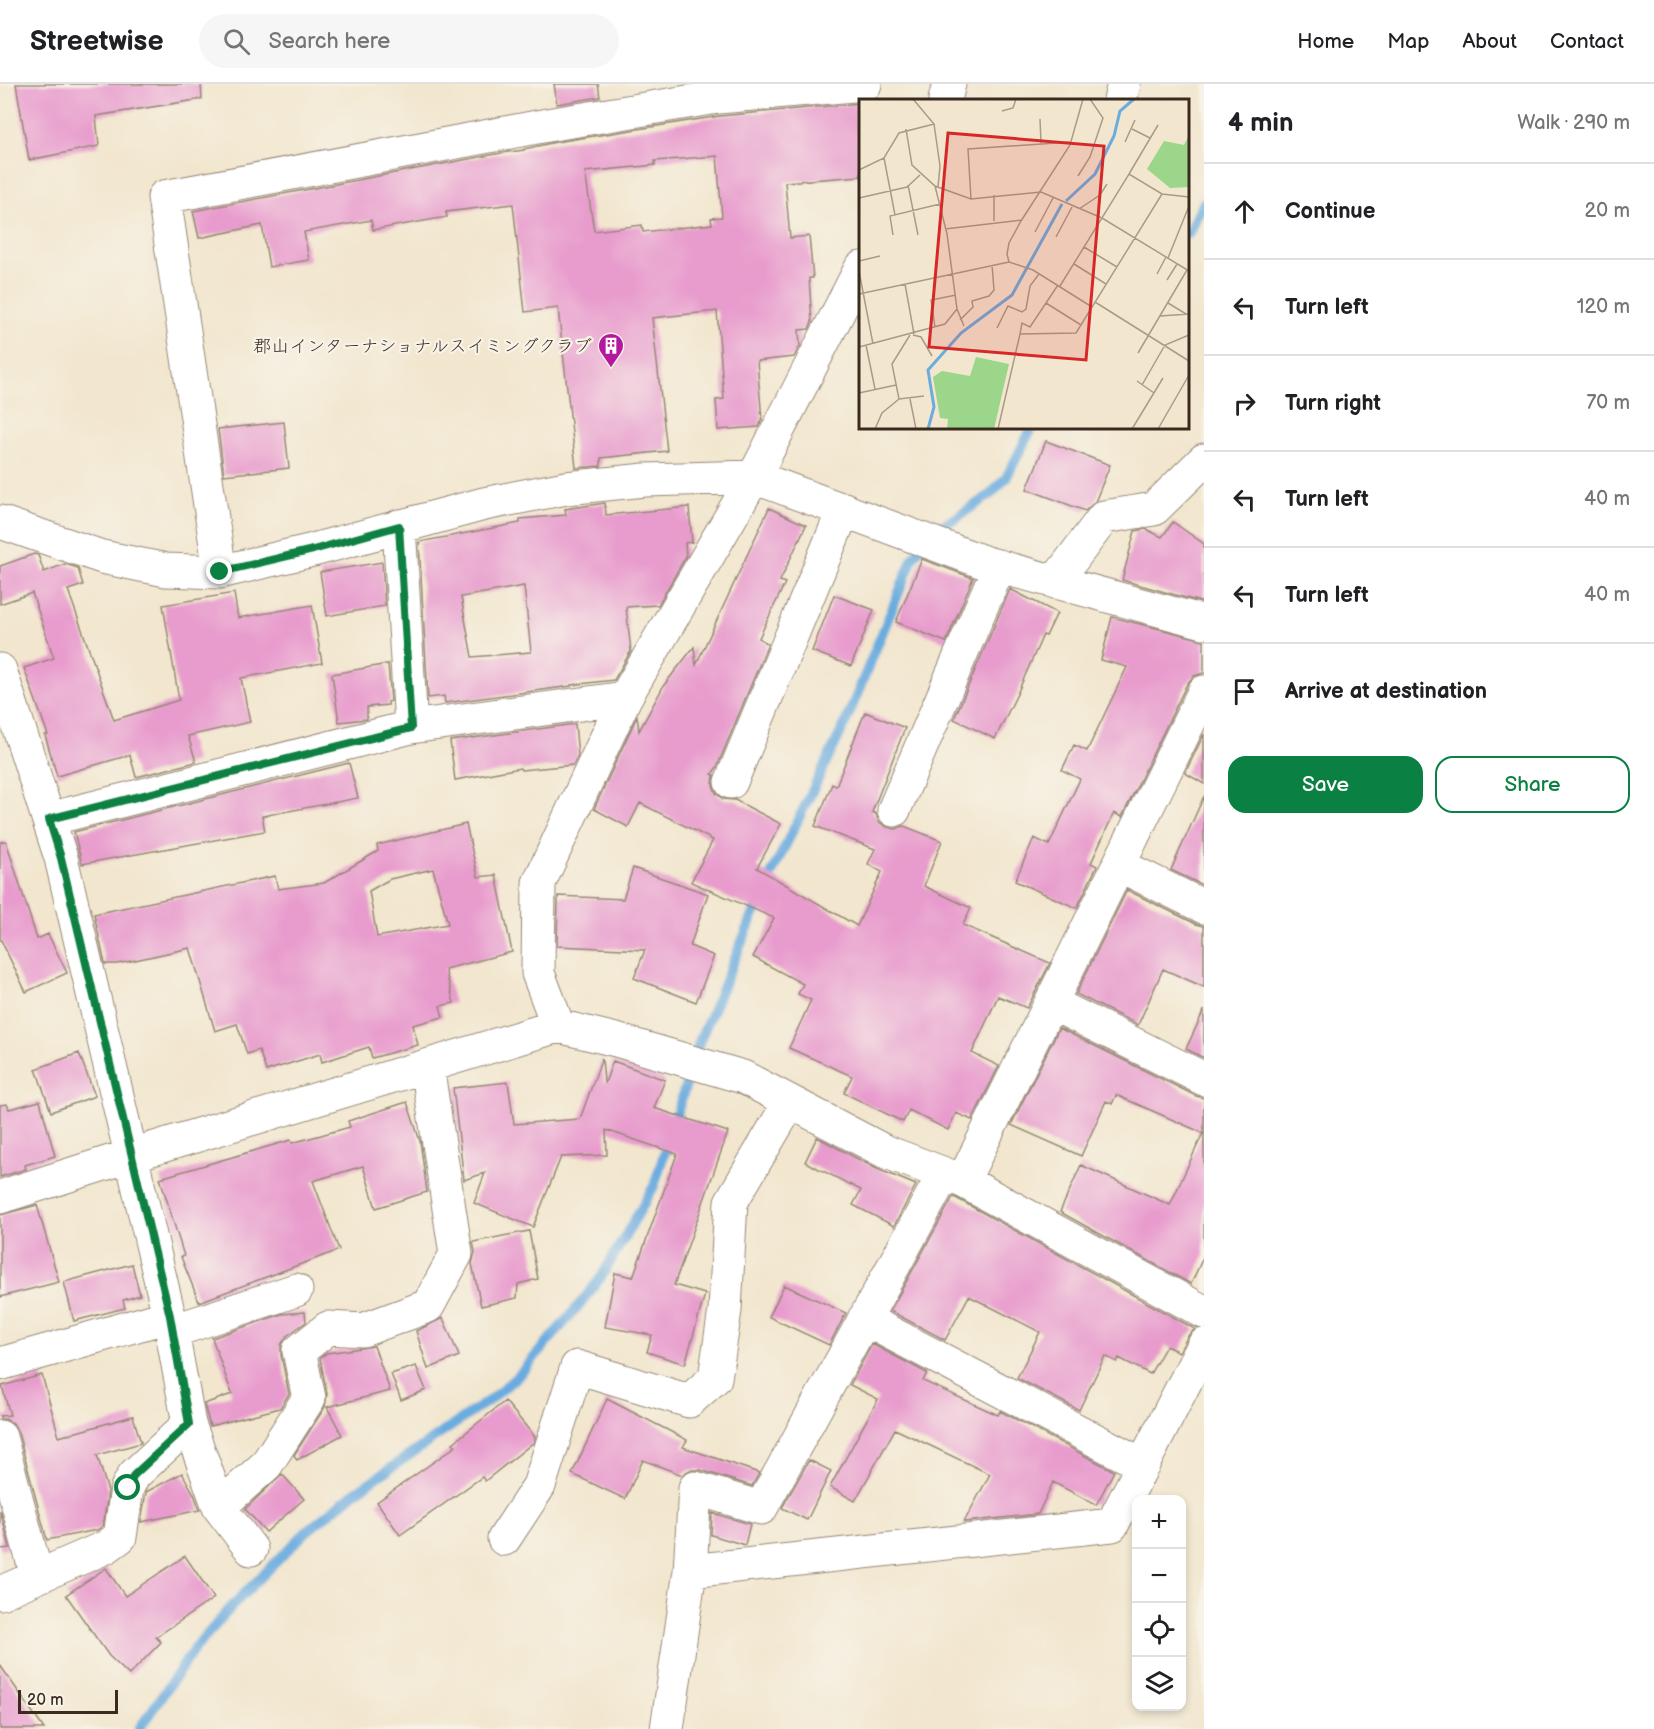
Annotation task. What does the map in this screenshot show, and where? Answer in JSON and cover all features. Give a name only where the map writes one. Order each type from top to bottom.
[{"type":"street","points":[[220,572],[165,197],[717,91],[865,84]]},
{"type":"street","points":[[945,99],[949,84]]},
{"type":"street","points":[[1120,99],[1124,84]]},
{"type":"street","points":[[558,1026],[538,973],[539,883],[625,698],[754,477],[859,272]]},
{"type":"street","points":[[1055,582],[1104,517],[1154,509],[1204,460]]},
{"type":"street","points":[[0,522],[102,557],[166,570],[220,572],[313,550],[484,504],[566,488],[645,480],[754,477],[999,566],[1204,622]]},
{"type":"street","points":[[730,782],[844,509]]},
{"type":"street","points":[[399,526],[411,728]]},
{"type":"street","points":[[894,810],[999,566]]},
{"type":"street","points":[[0,670],[61,858],[171,1324],[189,1424],[219,1507],[251,1549]]},
{"type":"street","points":[[667,1729],[690,1571],[695,1488],[761,1508],[864,1319],[953,1177],[1051,1003],[1204,692]]},
{"type":"street","points":[[49,819],[411,728],[625,698]]},
{"type":"street","points":[[1119,865],[1204,907]]},
{"type":"street","points":[[1051,1003],[1204,1079]]},
{"type":"street","points":[[0,1197],[558,1026],[616,1040],[743,1077],[884,1151],[953,1177],[1204,1312]]},
{"type":"street","points":[[219,1507],[266,1465],[309,1398],[300,1351],[328,1328],[363,1330],[428,1306],[456,1254],[427,1066]]},
{"type":"street","points":[[504,1539],[539,1486],[577,1367],[689,1401],[715,1378],[725,1310],[730,1202],[790,1102]]},
{"type":"street","points":[[0,1364],[171,1324],[296,1290]]},
{"type":"street","points":[[864,1319],[1143,1465]]},
{"type":"street","points":[[690,1571],[1112,1525],[1204,1345]]},
{"type":"street","points":[[0,1593],[106,1547],[120,1537],[128,1488],[134,1475],[189,1424]]},
{"type":"street","points":[[0,1437],[37,1577]]},
{"type":"building","points":[[16,84],[201,84],[202,99],[96,116],[99,146],[29,160]]},
{"type":"building","points":[[554,84],[598,84],[600,97],[557,104]]},
{"type":"building","points":[[859,103],[859,176],[785,182],[790,238],[809,236],[813,278],[809,278],[812,322],[809,329],[799,330],[800,346],[794,357],[757,361],[762,420],[759,427],[718,430],[716,400],[724,399],[717,311],[652,318],[667,451],[601,458],[601,466],[576,468],[558,308],[525,312],[513,204],[446,212],[447,217],[373,230],[371,220],[304,232],[309,260],[269,267],[262,225],[199,238],[193,211],[524,150],[556,142],[720,116]],"holes":[[[717,156],[722,217],[711,218],[712,224],[643,232],[642,225],[594,231],[585,172],[655,165],[655,161]]]},
{"type":"building","points":[[284,422],[289,468],[224,475],[218,429]]},
{"type":"building","points":[[1046,441],[1110,465],[1095,502],[1085,511],[1027,489]]},
{"type":"building","points":[[605,503],[606,515],[689,507],[692,542],[685,543],[686,556],[658,605],[626,607],[631,651],[614,680],[445,703],[444,696],[428,698],[419,542],[520,523],[520,519],[566,515],[565,509]],"holes":[[[524,586],[531,652],[472,657],[461,597]]]},
{"type":"building","points":[[769,508],[806,525],[780,581],[785,583],[759,638],[768,644],[717,767],[712,774],[716,793],[723,799],[735,800],[781,824],[757,868],[857,926],[882,872],[868,864],[875,849],[815,826],[832,784],[836,786],[865,712],[905,728],[872,812],[876,814],[879,822],[887,827],[896,829],[904,826],[942,841],[924,886],[971,908],[963,925],[1050,963],[1027,1008],[998,996],[972,1053],[999,1066],[972,1120],[956,1113],[948,1130],[909,1110],[903,1122],[844,1093],[852,1076],[789,1048],[811,1000],[798,994],[803,984],[753,957],[774,918],[691,882],[713,840],[640,803],[628,827],[594,809],[637,716],[639,731],[664,685],[694,647],[696,665]]},
{"type":"building","points":[[1173,522],[1204,544],[1204,603],[1122,580],[1135,531],[1146,529],[1162,537]]},
{"type":"building","points":[[34,554],[38,555],[44,572],[65,564],[78,568],[83,585],[68,590],[114,720],[179,700],[163,605],[234,593],[238,618],[312,605],[322,663],[241,678],[250,722],[188,736],[196,762],[136,777],[130,755],[57,776],[45,735],[48,735],[24,668],[54,658],[32,593],[0,604],[0,566]]},
{"type":"building","points":[[922,559],[973,578],[946,642],[896,622]]},
{"type":"building","points":[[382,562],[385,606],[327,616],[320,572]]},
{"type":"building","points":[[1010,589],[1057,613],[1046,636],[1043,635],[995,739],[954,719]]},
{"type":"building","points":[[834,595],[874,610],[851,666],[812,651]]},
{"type":"building","points":[[1112,617],[1204,640],[1204,673],[1194,676],[1187,684],[1122,817],[1114,813],[1091,863],[1097,866],[1077,908],[1015,881],[1034,838],[1049,845],[1080,779],[1062,770],[1074,745],[1087,751],[1127,667],[1101,660]]},
{"type":"building","points":[[388,664],[391,701],[388,705],[367,707],[367,719],[339,722],[332,674]]},
{"type":"building","points":[[575,724],[578,755],[573,765],[521,770],[520,768],[455,780],[450,741]]},
{"type":"building","points":[[1204,734],[1204,784],[1185,773]]},
{"type":"building","points":[[349,763],[358,798],[262,816],[265,831],[82,864],[74,832]]},
{"type":"building","points":[[1204,796],[1204,886],[1171,870]]},
{"type":"building","points":[[466,824],[478,877],[496,875],[512,952],[445,969],[454,1003],[440,1006],[443,1017],[413,1025],[418,1045],[372,1058],[369,1047],[322,1062],[320,1054],[266,1071],[259,1050],[247,1054],[237,1024],[215,1031],[190,948],[117,964],[105,964],[94,914],[275,876],[278,889],[324,883],[378,851],[377,845]],"holes":[[[433,869],[448,924],[377,937],[369,891],[390,879]]]},
{"type":"building","points":[[6,841],[37,939],[48,934],[67,973],[26,992],[0,938],[0,842]]},
{"type":"building","points":[[633,868],[708,894],[690,946],[714,956],[696,1002],[634,978],[645,950],[557,946],[558,896],[623,899]]},
{"type":"building","points":[[1127,890],[1204,926],[1204,987],[1163,969],[1138,1025],[1076,994]]},
{"type":"building","points":[[1204,1010],[1204,1058],[1186,1049]]},
{"type":"building","points":[[1059,1028],[1204,1098],[1204,1255],[1191,1284],[1060,1212],[1081,1165],[1170,1205],[1203,1133],[1116,1095],[1112,1104],[1106,1101],[1081,1156],[1011,1125]]},
{"type":"building","points":[[79,1053],[95,1096],[51,1112],[36,1069]]},
{"type":"building","points":[[602,1058],[605,1083],[613,1061],[665,1080],[654,1108],[728,1132],[674,1285],[705,1294],[685,1364],[647,1352],[652,1335],[605,1327],[615,1273],[633,1277],[677,1154],[606,1130],[607,1155],[561,1157],[533,1227],[474,1203],[485,1173],[464,1180],[453,1088],[508,1082],[514,1124],[580,1119]]},
{"type":"building","points":[[40,1101],[55,1156],[25,1165],[26,1169],[0,1177],[0,1105],[7,1104],[9,1109]]},
{"type":"building","points":[[407,1102],[420,1141],[427,1192],[376,1208],[363,1166],[313,1181],[339,1250],[199,1302],[181,1257],[184,1256],[160,1178],[291,1140],[292,1143],[350,1127],[348,1121]]},
{"type":"building","points":[[817,1137],[875,1168],[916,1185],[894,1226],[853,1205],[861,1190],[805,1162]]},
{"type":"building","points":[[953,1197],[1195,1329],[1179,1352],[1166,1346],[1150,1374],[1119,1358],[1117,1362],[1105,1356],[1079,1410],[1017,1378],[1040,1332],[969,1296],[945,1340],[890,1311]]},
{"type":"building","points":[[37,1205],[59,1282],[0,1297],[0,1215]]},
{"type":"building","points":[[529,1231],[538,1279],[518,1284],[517,1298],[481,1306],[472,1264],[475,1252],[473,1242]]},
{"type":"building","points":[[132,1264],[140,1295],[123,1300],[125,1308],[74,1321],[64,1282]]},
{"type":"building","points":[[784,1285],[846,1313],[829,1345],[769,1317]]},
{"type":"building","points":[[305,1312],[306,1322],[287,1336],[281,1345],[289,1394],[280,1408],[210,1426],[204,1404],[232,1394],[212,1338],[282,1314]]},
{"type":"building","points":[[443,1318],[459,1356],[428,1369],[416,1331]]},
{"type":"building","points":[[872,1344],[927,1373],[923,1381],[998,1415],[1000,1411],[1114,1471],[1096,1505],[1053,1482],[1038,1514],[964,1522],[990,1474],[895,1429],[855,1501],[830,1487],[878,1399],[850,1385]]},
{"type":"building","points":[[374,1346],[390,1391],[327,1407],[342,1435],[297,1460],[294,1455],[325,1407],[327,1394],[320,1358],[327,1353]]},
{"type":"building","points":[[416,1366],[426,1390],[401,1400],[391,1374]]},
{"type":"building","points":[[42,1375],[59,1437],[133,1416],[141,1443],[97,1455],[108,1491],[103,1526],[97,1530],[47,1540],[18,1432],[13,1423],[0,1419],[0,1416],[10,1415],[2,1386]]},
{"type":"building","points":[[607,1399],[687,1440],[683,1447],[759,1473],[752,1486],[700,1470],[690,1470],[682,1475],[643,1460],[625,1499],[572,1474]]},
{"type":"building","points":[[505,1401],[535,1437],[534,1442],[485,1481],[482,1477],[400,1535],[377,1502],[456,1446],[453,1443]]},
{"type":"building","points":[[809,1460],[831,1471],[807,1520],[782,1508]]},
{"type":"building","points":[[182,1473],[200,1510],[141,1522],[146,1492]]},
{"type":"building","points":[[282,1474],[304,1499],[266,1532],[245,1509]]},
{"type":"building","points":[[0,1510],[10,1548],[0,1549]]},
{"type":"building","points":[[712,1513],[750,1524],[745,1545],[711,1535]]},
{"type":"building","points":[[185,1556],[214,1598],[156,1637],[161,1642],[129,1675],[109,1656],[66,1595],[106,1568],[125,1596]]},
{"type":"building","points":[[0,1665],[44,1729],[0,1729]]},
{"type":"waterway","points":[[1189,232],[1204,202]]},
{"type":"waterway","points":[[139,1729],[195,1648],[235,1603],[307,1531],[353,1494],[491,1399],[520,1374],[602,1276],[654,1186],[700,1040],[767,883],[844,726],[913,558],[935,529],[956,518],[991,494],[1006,478],[1031,429]]},
{"type":"place","name":"郡山インターナショナルスイミングクラブ","points":[[611,369]]},
{"type":"route","points":[[128,1488],[134,1475],[189,1424],[170,1316],[61,858],[49,819],[411,728],[399,526],[313,550],[220,572]]}]
